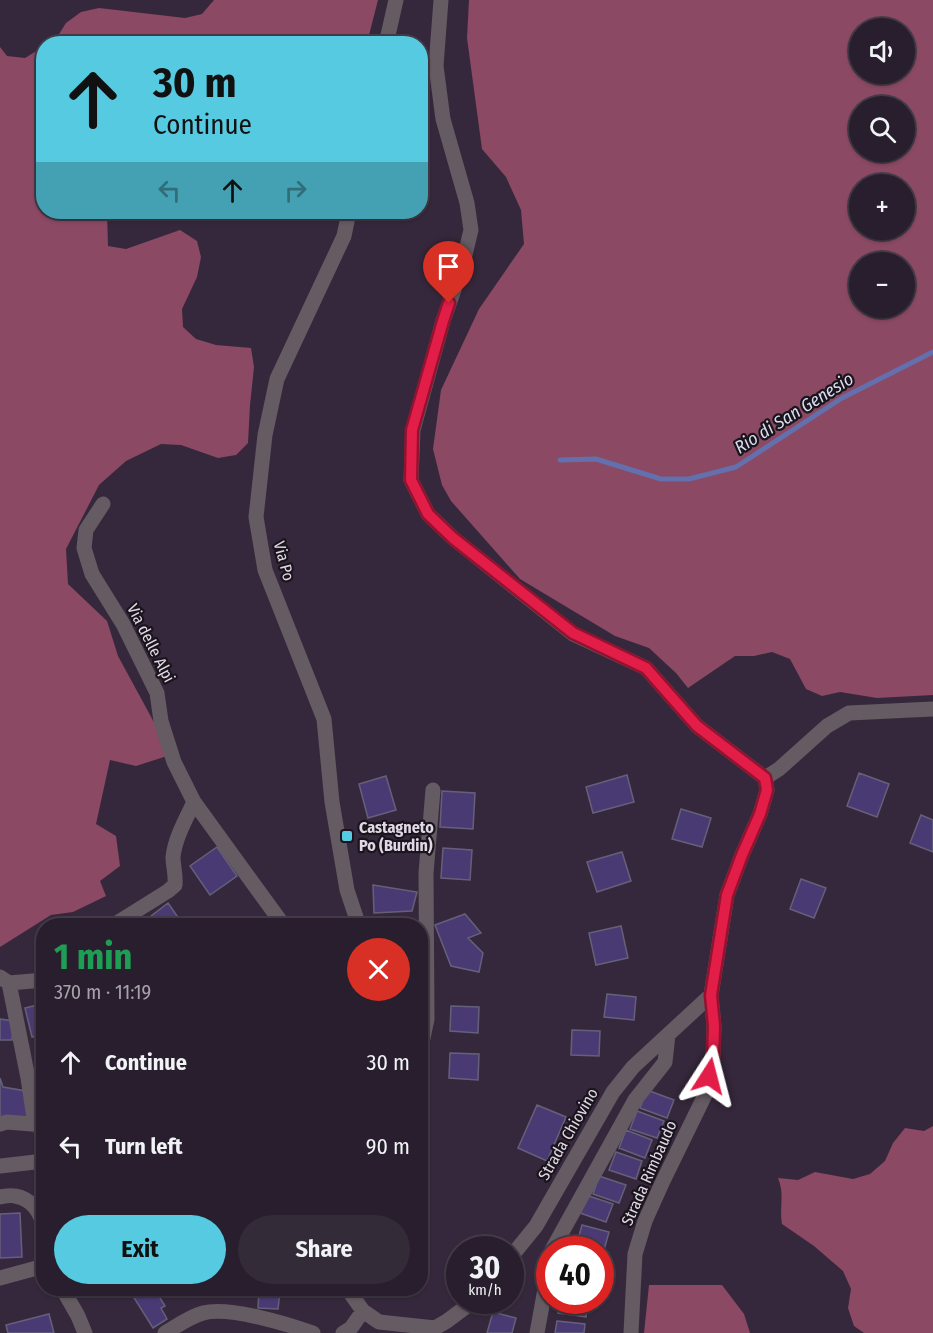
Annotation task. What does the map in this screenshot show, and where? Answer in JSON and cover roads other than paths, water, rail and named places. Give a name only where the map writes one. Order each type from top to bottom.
[{"type":"street","points":[[388,36],[396,0]]},
{"type":"street","points":[[441,0],[436,66],[443,119],[467,203],[471,230],[462,267],[443,321],[412,430],[411,480],[428,514],[453,538],[573,633],[646,668],[697,726],[765,778],[779,769],[827,726],[849,713],[933,710]]},
{"type":"street","name":"Via Po","points":[[348,219],[344,236],[277,379],[265,435],[256,517],[265,570],[324,719],[332,802],[347,890],[356,918]]},
{"type":"street","name":"Via delle Alpi","points":[[103,504],[86,530],[84,548],[92,574],[123,624],[157,693],[161,721],[174,762],[194,802],[278,918]]},
{"type":"street","name":"Strada Rimbaudo","points":[[631,1333],[635,1254],[645,1221],[705,1095],[713,1057],[714,1026],[711,995],[727,895],[760,814],[767,790],[765,778]]},
{"type":"street","points":[[426,918],[426,873],[434,790]]},
{"type":"street","points":[[125,918],[175,885],[173,857],[178,836],[194,802]]},
{"type":"street","points":[[36,980],[5,980],[36,1112]]},
{"type":"street","name":"Strada Chiovino","points":[[524,1241],[536,1226],[613,1092],[633,1067],[711,995]]},
{"type":"street","points":[[560,1236],[635,1100],[665,1062],[668,1035]]},
{"type":"street","points":[[0,1124],[7,1122],[36,1125]]},
{"type":"street","points":[[0,1166],[36,1162]]},
{"type":"street","points":[[0,1197],[15,1196],[29,1201],[36,1210]]},
{"type":"street","points":[[0,1278],[36,1268]]},
{"type":"street","points":[[67,1296],[85,1333]]},
{"type":"street","points":[[352,1296],[363,1311],[379,1322],[436,1330],[457,1314]]},
{"type":"street","points":[[343,1333],[351,1328],[363,1311]]},
{"type":"street","points":[[165,1333],[205,1313],[225,1312],[282,1323],[313,1333]]},
{"type":"street","points":[[537,1333],[540,1314]]},
{"type":"waterway","name":"Rio di San Genesio","points":[[560,460],[596,459],[661,479],[689,479],[736,467],[842,398],[933,352]]},
{"type":"place","name":"Castagneto Po (Burdin)","points":[[347,836]]}]
